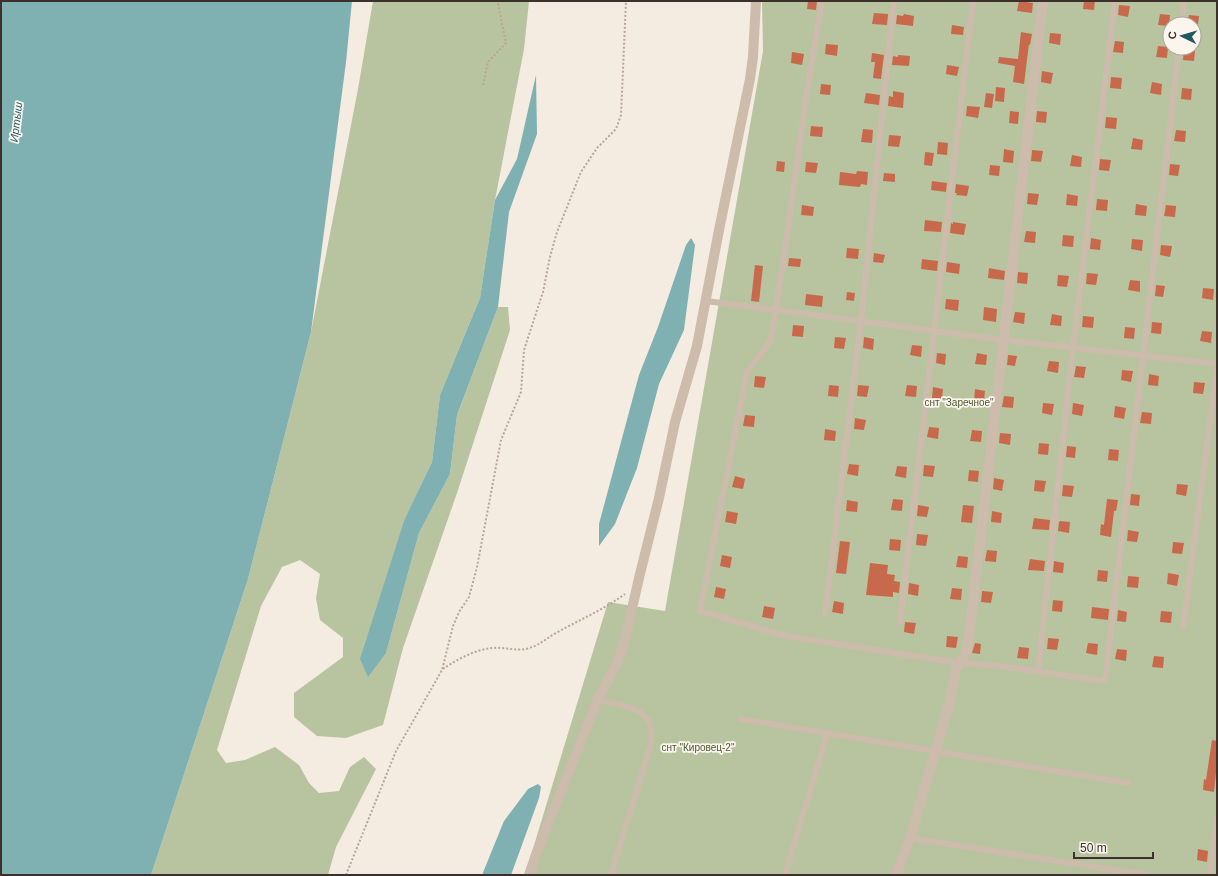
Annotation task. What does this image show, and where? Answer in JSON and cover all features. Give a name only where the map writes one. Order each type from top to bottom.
[{"type":"street","points":[[529,875],[598,699],[618,662],[624,644],[659,498],[675,422],[697,346],[750,79],[753,57],[756,1]]},
{"type":"street","points":[[896,875],[910,838],[949,705],[956,670],[968,645],[1043,1]]},
{"type":"lane","points":[[822,1],[770,340],[747,372],[700,611],[786,636],[960,663],[1038,671],[1105,681],[1178,56]]},
{"type":"lane","points":[[825,614],[861,321],[894,1]]},
{"type":"lane","points":[[900,622],[973,1]]},
{"type":"lane","points":[[1038,671],[1073,347],[1115,1]]},
{"type":"lane","points":[[1182,16],[1184,1]]},
{"type":"lane","points":[[706,300],[1004,340],[1217,364]]},
{"type":"lane","points":[[1183,627],[1217,369]]},
{"type":"lane","points":[[598,699],[637,710],[647,718],[652,729],[650,744],[611,875]]},
{"type":"lane","points":[[741,719],[1128,783]]},
{"type":"lane","points":[[785,875],[827,734]]},
{"type":"lane","points":[[1210,875],[1217,817]]},
{"type":"lane","points":[[910,838],[1147,875]]},
{"type":"path","points":[[483,85],[488,62],[506,43],[498,4],[499,1]]},
{"type":"path","points":[[346,875],[396,751],[442,670],[453,626],[459,612],[469,597],[477,567],[501,440],[521,392],[524,350],[543,292],[557,232],[581,172],[597,148],[616,129],[621,115],[626,1]]},
{"type":"path","points":[[442,670],[452,663],[476,652],[492,648],[525,649],[538,646],[554,634],[596,612],[624,595],[639,578]]},
{"type":"green space","points":[[373,1],[529,1],[524,49],[495,200],[480,298],[440,395],[432,462],[405,518],[386,653],[419,533],[450,474],[457,415],[498,307],[508,307],[510,330],[457,493],[403,648],[383,725],[346,738],[317,736],[294,717],[294,693],[343,657],[343,638],[320,620],[316,598],[320,574],[300,560],[282,567],[261,606],[217,750],[226,763],[245,760],[275,747],[299,765],[309,783],[319,793],[339,791],[350,767],[364,757],[376,769],[336,847],[328,875],[151,875],[248,579],[311,332],[358,89]]},
{"type":"green space","name":"снт \"Заречное\"","points":[[762,1],[1217,1],[1217,875],[525,875],[608,602],[665,611],[763,51]]},
{"type":"water","name":"Иртыш","points":[[1,1],[352,1],[346,62],[311,332],[248,579],[151,875],[1,875]]},
{"type":"water","points":[[536,75],[537,134],[509,212],[498,307],[457,415],[450,474],[419,533],[386,653],[368,677],[360,659],[405,518],[432,462],[440,395],[480,298],[495,200],[517,159]]},
{"type":"water","points":[[691,238],[695,245],[684,330],[659,384],[637,468],[615,524],[599,546],[599,524],[639,375],[658,327],[686,245]]},
{"type":"water","points":[[538,784],[541,787],[539,798],[511,875],[482,875],[504,821],[528,789]]},
{"type":"building","points":[[808,1],[817,1],[816,10],[807,9]]},
{"type":"building","points":[[1019,1],[1033,3],[1032,13],[1017,11]]},
{"type":"building","points":[[1084,1],[1095,1],[1094,10],[1083,9]]},
{"type":"building","points":[[1119,5],[1130,6],[1128,17],[1118,15]]},
{"type":"building","points":[[874,13],[888,14],[887,25],[872,24]]},
{"type":"building","points":[[904,14],[914,16],[913,26],[896,24],[897,15],[903,16]]},
{"type":"building","points":[[1160,14],[1170,15],[1162,16],[1162,25],[1158,25]]},
{"type":"building","points":[[952,25],[964,27],[963,35],[951,34]]},
{"type":"building","points":[[1021,32],[1032,34],[1030,45],[1029,44],[1024,84],[1013,82],[1015,66],[998,63],[999,57],[1018,59]]},
{"type":"building","points":[[1050,33],[1061,34],[1060,45],[1049,43]]},
{"type":"building","points":[[1115,41],[1124,42],[1123,53],[1113,52]]},
{"type":"building","points":[[826,44],[838,45],[837,56],[825,54]]},
{"type":"building","points":[[1158,46],[1162,46],[1162,56],[1167,56],[1167,58],[1156,57]]},
{"type":"building","points":[[792,52],[804,54],[802,65],[791,63]]},
{"type":"building","points":[[872,53],[884,55],[881,79],[873,78],[875,62],[871,62]]},
{"type":"building","points":[[898,55],[910,56],[909,66],[892,65],[893,56],[898,57]]},
{"type":"building","points":[[1183,56],[1194,56],[1194,61],[1183,60]]},
{"type":"building","points":[[947,65],[959,67],[957,76],[946,74]]},
{"type":"building","points":[[1042,71],[1053,73],[1051,84],[1041,82]]},
{"type":"building","points":[[1111,77],[1122,78],[1121,89],[1110,88]]},
{"type":"building","points":[[1152,82],[1162,84],[1161,95],[1150,93]]},
{"type":"building","points":[[821,84],[831,85],[830,95],[820,94]]},
{"type":"building","points":[[996,87],[1005,88],[1004,102],[995,101]]},
{"type":"building","points":[[1182,88],[1192,89],[1191,100],[1181,99]]},
{"type":"building","points":[[893,91],[904,93],[903,108],[888,106],[889,96],[893,97]]},
{"type":"building","points":[[866,93],[880,95],[879,105],[864,103]]},
{"type":"building","points":[[986,93],[994,94],[992,108],[984,107]]},
{"type":"building","points":[[967,106],[980,107],[978,118],[966,116]]},
{"type":"building","points":[[1010,111],[1019,112],[1018,124],[1009,123]]},
{"type":"building","points":[[1037,111],[1047,112],[1046,123],[1036,122]]},
{"type":"building","points":[[1106,117],[1117,118],[1116,129],[1105,128]]},
{"type":"building","points":[[811,126],[823,127],[822,137],[810,136]]},
{"type":"building","points":[[863,129],[873,130],[872,143],[861,142]]},
{"type":"building","points":[[1176,130],[1186,131],[1185,142],[1174,141]]},
{"type":"building","points":[[889,135],[901,136],[899,147],[888,146]]},
{"type":"building","points":[[1133,138],[1143,140],[1142,150],[1131,149]]},
{"type":"building","points":[[938,142],[948,143],[947,155],[937,154]]},
{"type":"building","points":[[1004,149],[1014,151],[1013,163],[1003,162]]},
{"type":"building","points":[[1032,150],[1043,151],[1041,162],[1031,161]]},
{"type":"building","points":[[925,152],[934,153],[932,166],[924,165]]},
{"type":"building","points":[[1072,155],[1082,157],[1081,167],[1070,166]]},
{"type":"building","points":[[1100,159],[1111,160],[1109,171],[1099,170]]},
{"type":"building","points":[[777,161],[785,162],[784,172],[776,171]]},
{"type":"building","points":[[806,162],[818,163],[816,173],[805,172]]},
{"type":"building","points":[[1170,164],[1180,165],[1178,176],[1169,175]]},
{"type":"building","points":[[990,165],[1000,166],[999,176],[989,175]]},
{"type":"building","points":[[857,171],[868,172],[867,185],[861,184],[860,187],[839,185],[840,172],[856,174]]},
{"type":"building","points":[[884,173],[895,174],[895,182],[883,181]]},
{"type":"building","points":[[932,181],[947,183],[946,192],[931,190]]},
{"type":"building","points":[[956,184],[969,186],[967,196],[956,195]]},
{"type":"building","points":[[1028,193],[1039,194],[1037,205],[1027,204]]},
{"type":"building","points":[[1067,194],[1078,196],[1077,206],[1066,205]]},
{"type":"building","points":[[1097,199],[1108,200],[1107,211],[1096,210]]},
{"type":"building","points":[[1136,204],[1147,206],[1146,216],[1135,215]]},
{"type":"building","points":[[802,205],[814,207],[813,216],[801,215]]},
{"type":"building","points":[[1166,205],[1176,206],[1175,217],[1164,216]]},
{"type":"building","points":[[925,220],[942,222],[941,232],[924,231]]},
{"type":"building","points":[[953,222],[966,224],[964,235],[950,233],[951,223],[953,224]]},
{"type":"building","points":[[1026,231],[1036,232],[1035,243],[1024,242]]},
{"type":"building","points":[[1063,235],[1074,236],[1073,247],[1062,246]]},
{"type":"building","points":[[1091,238],[1101,240],[1100,250],[1090,249]]},
{"type":"building","points":[[1132,239],[1143,240],[1142,251],[1131,249]]},
{"type":"building","points":[[1161,245],[1172,246],[1170,257],[1160,255]]},
{"type":"building","points":[[847,248],[859,249],[858,259],[846,258]]},
{"type":"building","points":[[874,253],[885,255],[883,263],[873,262]]},
{"type":"building","points":[[789,258],[801,259],[800,267],[788,266]]},
{"type":"building","points":[[922,259],[938,261],[937,271],[921,269]]},
{"type":"building","points":[[947,262],[960,264],[959,274],[946,272]]},
{"type":"building","points":[[755,265],[763,266],[759,302],[751,301]]},
{"type":"building","points":[[989,268],[1005,271],[1004,280],[988,278]]},
{"type":"building","points":[[1018,272],[1028,273],[1027,284],[1017,283]]},
{"type":"building","points":[[1087,273],[1098,274],[1096,285],[1086,284]]},
{"type":"building","points":[[1058,275],[1069,276],[1067,287],[1057,286]]},
{"type":"building","points":[[1130,280],[1140,281],[1140,292],[1128,290]]},
{"type":"building","points":[[1156,285],[1165,286],[1163,297],[1155,296]]},
{"type":"building","points":[[1203,288],[1214,289],[1213,300],[1202,298]]},
{"type":"building","points":[[847,292],[855,293],[854,301],[846,300]]},
{"type":"building","points":[[806,294],[823,296],[822,307],[805,305]]},
{"type":"building","points":[[946,299],[959,300],[958,311],[945,309]]},
{"type":"building","points":[[984,307],[997,309],[996,322],[983,320]]},
{"type":"building","points":[[1015,312],[1025,313],[1024,324],[1013,322]]},
{"type":"building","points":[[1052,314],[1062,316],[1061,326],[1050,325]]},
{"type":"building","points":[[1083,316],[1094,317],[1093,328],[1082,327]]},
{"type":"building","points":[[1152,322],[1162,323],[1161,334],[1151,333]]},
{"type":"building","points":[[793,325],[804,326],[803,337],[792,336]]},
{"type":"building","points":[[1125,327],[1135,328],[1134,339],[1124,338]]},
{"type":"building","points":[[1202,331],[1212,332],[1211,343],[1200,341]]},
{"type":"building","points":[[835,337],[846,338],[844,349],[834,348]]},
{"type":"building","points":[[864,337],[874,339],[873,350],[863,348]]},
{"type":"building","points":[[912,345],[922,346],[921,357],[910,355]]},
{"type":"building","points":[[937,353],[946,354],[945,365],[936,363]]},
{"type":"building","points":[[977,353],[987,355],[986,365],[975,364]]},
{"type":"building","points":[[1008,355],[1017,356],[1015,366],[1007,365]]},
{"type":"building","points":[[1049,361],[1059,362],[1058,373],[1047,371]]},
{"type":"building","points":[[1076,366],[1086,367],[1084,378],[1074,377]]},
{"type":"building","points":[[1122,370],[1133,371],[1131,382],[1121,380]]},
{"type":"building","points":[[1149,374],[1159,376],[1158,386],[1148,385]]},
{"type":"building","points":[[755,376],[766,377],[764,388],[754,387]]},
{"type":"building","points":[[1194,382],[1205,383],[1203,394],[1193,393]]},
{"type":"building","points":[[829,385],[839,386],[838,397],[828,396]]},
{"type":"building","points":[[858,385],[869,386],[867,397],[857,396]]},
{"type":"building","points":[[907,385],[917,386],[916,397],[905,396]]},
{"type":"building","points":[[933,387],[943,389],[942,399],[932,398]]},
{"type":"building","points":[[975,389],[985,391],[984,401],[974,400]]},
{"type":"building","points":[[1004,396],[1014,397],[1013,408],[1002,407]]},
{"type":"building","points":[[1043,403],[1054,404],[1052,415],[1042,413]]},
{"type":"building","points":[[1073,403],[1084,405],[1082,416],[1072,414]]},
{"type":"building","points":[[1115,406],[1126,408],[1124,419],[1114,417]]},
{"type":"building","points":[[1142,412],[1152,413],[1151,424],[1140,423]]},
{"type":"building","points":[[745,415],[755,416],[754,427],[743,426]]},
{"type":"building","points":[[855,418],[866,420],[864,430],[854,429]]},
{"type":"building","points":[[929,427],[939,428],[938,439],[927,437]]},
{"type":"building","points":[[825,429],[836,431],[835,441],[824,440]]},
{"type":"building","points":[[972,430],[982,431],[981,442],[970,441]]},
{"type":"building","points":[[1000,433],[1011,434],[1010,445],[999,443]]},
{"type":"building","points":[[1039,443],[1049,444],[1048,455],[1038,454]]},
{"type":"building","points":[[1067,446],[1076,447],[1075,458],[1066,457]]},
{"type":"building","points":[[1109,449],[1119,450],[1118,461],[1108,460]]},
{"type":"building","points":[[849,464],[859,465],[858,476],[847,474]]},
{"type":"building","points":[[924,465],[935,466],[933,477],[923,476]]},
{"type":"building","points":[[897,466],[907,467],[906,478],[895,476]]},
{"type":"building","points":[[969,470],[979,471],[978,482],[968,481]]},
{"type":"building","points":[[735,476],[745,479],[743,489],[732,487]]},
{"type":"building","points":[[994,478],[1004,480],[1002,491],[993,489]]},
{"type":"building","points":[[1035,480],[1046,481],[1044,492],[1034,491]]},
{"type":"building","points":[[1177,484],[1188,485],[1186,496],[1176,494]]},
{"type":"building","points":[[1063,485],[1074,486],[1072,497],[1062,496]]},
{"type":"building","points":[[1131,494],[1140,495],[1139,506],[1130,505]]},
{"type":"building","points":[[893,499],[903,500],[902,511],[891,510]]},
{"type":"building","points":[[1107,499],[1118,500],[1116,511],[1114,511],[1111,537],[1100,535],[1101,524],[1104,525]]},
{"type":"building","points":[[847,500],[858,502],[857,512],[846,511]]},
{"type":"building","points":[[918,505],[929,507],[927,517],[917,516]]},
{"type":"building","points":[[963,505],[974,506],[972,523],[961,522]]},
{"type":"building","points":[[727,511],[738,513],[736,524],[725,522]]},
{"type":"building","points":[[992,511],[1002,513],[1001,523],[991,522]]},
{"type":"building","points":[[1034,518],[1050,520],[1049,530],[1032,529]]},
{"type":"building","points":[[1060,521],[1070,522],[1069,533],[1058,531]]},
{"type":"building","points":[[1128,530],[1139,532],[1137,542],[1127,541]]},
{"type":"building","points":[[917,534],[928,535],[926,546],[916,545]]},
{"type":"building","points":[[890,539],[901,540],[900,551],[889,550]]},
{"type":"building","points":[[840,541],[850,542],[846,574],[836,573]]},
{"type":"building","points":[[1173,542],[1184,543],[1182,554],[1172,553]]},
{"type":"building","points":[[987,550],[997,551],[996,562],[985,561]]},
{"type":"building","points":[[722,555],[732,557],[730,568],[720,566]]},
{"type":"building","points":[[958,556],[968,557],[967,568],[956,567]]},
{"type":"building","points":[[1030,559],[1045,561],[1044,571],[1028,570]]},
{"type":"building","points":[[1054,561],[1064,563],[1063,573],[1053,572]]},
{"type":"building","points":[[870,563],[888,565],[887,574],[895,575],[894,581],[900,582],[899,593],[893,592],[893,597],[866,595]]},
{"type":"building","points":[[1098,570],[1108,571],[1107,582],[1097,581]]},
{"type":"building","points":[[1168,573],[1179,575],[1177,586],[1167,584]]},
{"type":"building","points":[[1128,576],[1139,577],[1138,588],[1127,587]]},
{"type":"building","points":[[909,583],[919,585],[918,596],[908,594]]},
{"type":"building","points":[[716,587],[726,589],[724,599],[714,597]]},
{"type":"building","points":[[952,588],[962,589],[961,600],[950,599]]},
{"type":"building","points":[[982,591],[993,592],[991,603],[981,602]]},
{"type":"building","points":[[1053,600],[1063,601],[1062,612],[1052,611]]},
{"type":"building","points":[[834,601],[844,603],[843,614],[832,612]]},
{"type":"building","points":[[764,606],[775,608],[773,619],[762,617]]},
{"type":"building","points":[[1092,607],[1109,609],[1108,620],[1091,618]]},
{"type":"building","points":[[1118,610],[1127,612],[1126,622],[1117,621]]},
{"type":"building","points":[[1161,611],[1172,612],[1171,623],[1160,622]]},
{"type":"building","points":[[905,622],[916,623],[914,634],[904,632]]},
{"type":"building","points":[[947,636],[958,637],[956,648],[946,647]]},
{"type":"building","points":[[1048,638],[1059,639],[1057,650],[1047,649]]},
{"type":"building","points":[[975,643],[981,644],[980,654],[972,653]]},
{"type":"building","points":[[1088,643],[1098,644],[1097,655],[1086,653]]},
{"type":"building","points":[[1019,647],[1029,648],[1028,659],[1017,658]]},
{"type":"building","points":[[1117,649],[1127,650],[1126,661],[1115,659]]},
{"type":"building","points":[[1154,656],[1164,657],[1163,668],[1152,667]]},
{"type":"building","points":[[1212,740],[1217,741],[1217,763],[1214,792],[1203,790]]},
{"type":"building","points":[[1198,849],[1208,851],[1207,862],[1197,860]]},
{"type":"park label","name":"снт \"Кировец-2\"","points":[[698,747]]}]
